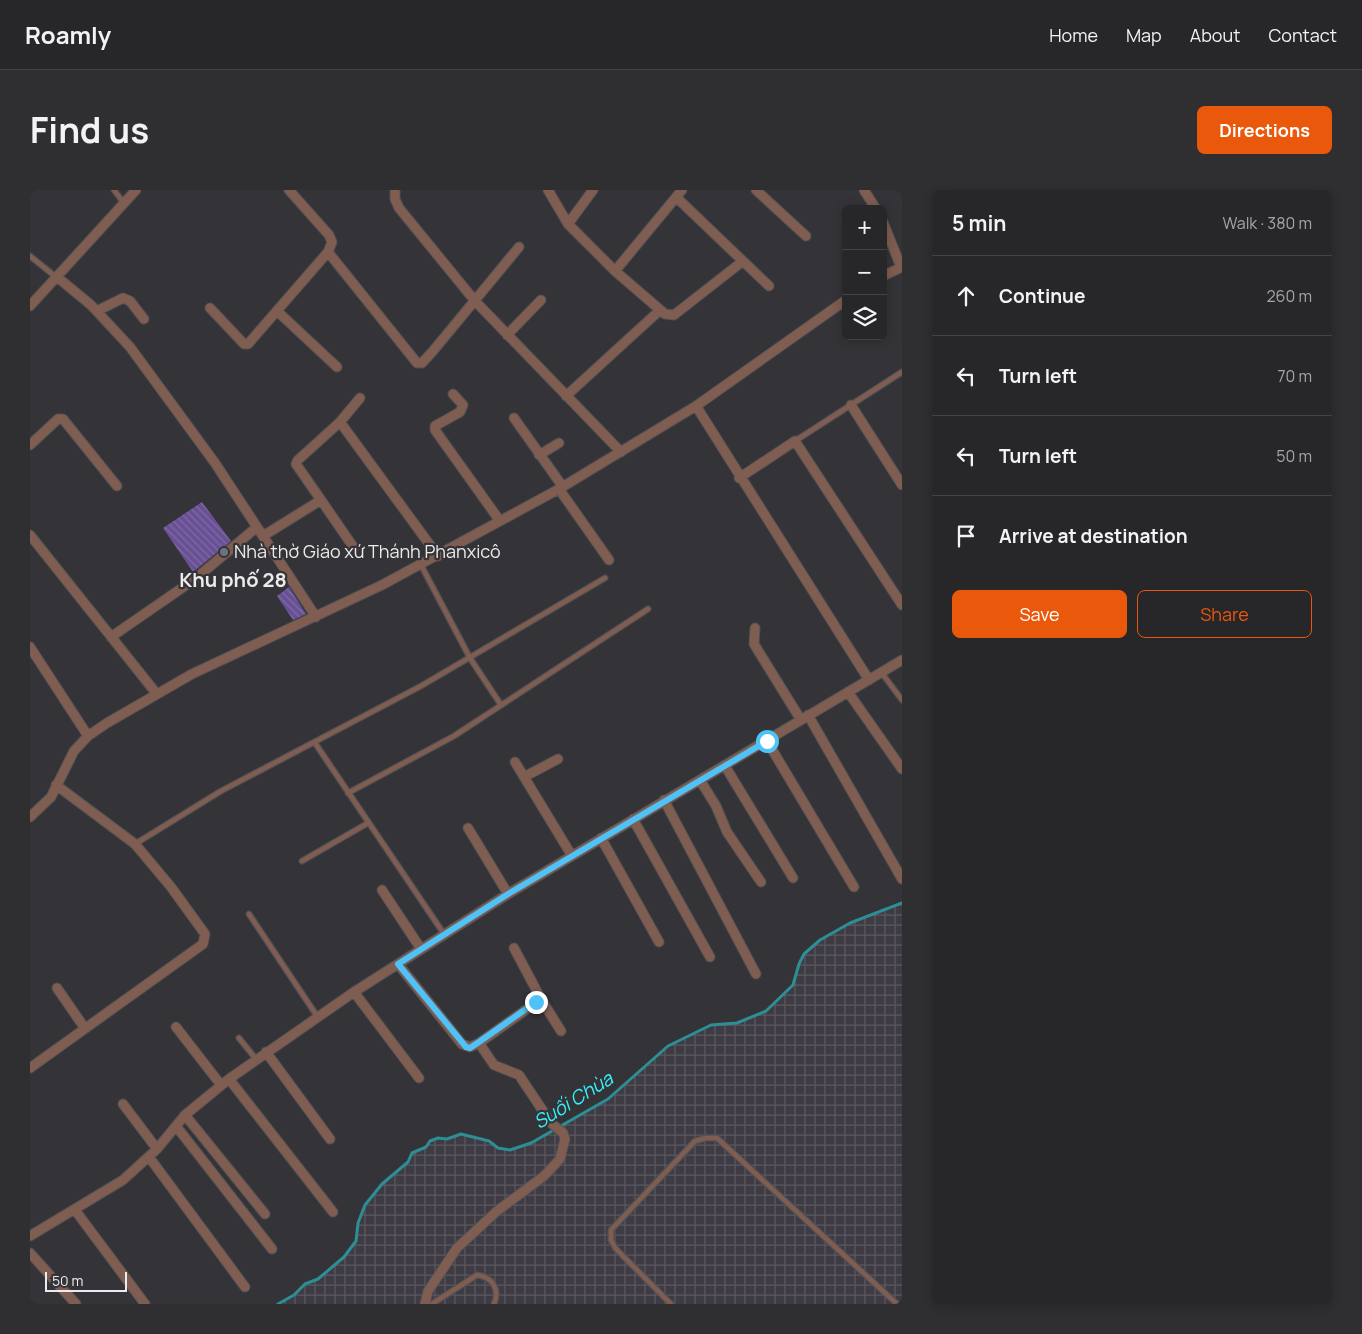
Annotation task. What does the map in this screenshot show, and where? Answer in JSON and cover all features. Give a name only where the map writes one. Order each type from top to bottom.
[{"type":"street","points":[[30,306],[123,202],[136,190]]},
{"type":"street","points":[[210,308],[244,344],[254,339],[328,252],[332,242],[329,235],[289,190]]},
{"type":"street","points":[[395,190],[395,199],[399,208],[475,301],[621,452]]},
{"type":"street","points":[[548,190],[568,224],[615,271],[659,311],[669,316],[674,315],[743,262]]},
{"type":"street","points":[[568,224],[593,190]]},
{"type":"street","points":[[756,190],[806,236]]},
{"type":"street","points":[[864,190],[873,205]]},
{"type":"street","points":[[615,271],[679,193],[743,262],[769,286]]},
{"type":"street","points":[[887,232],[901,267],[887,274]]},
{"type":"street","points":[[328,252],[417,363],[422,363],[519,247]]},
{"type":"street","points":[[57,277],[97,311],[130,347],[257,527],[316,617]]},
{"type":"street","points":[[97,311],[123,298],[130,302],[144,319]]},
{"type":"street","points":[[507,335],[541,300]]},
{"type":"street","points":[[30,817],[48,802],[74,751],[88,736],[156,693],[422,565],[500,520],[561,488],[696,406],[842,303]]},
{"type":"street","points":[[277,311],[337,367]]},
{"type":"street","points":[[566,396],[659,311]]},
{"type":"street","points":[[453,394],[463,405],[460,412],[435,426],[435,430],[500,520]]},
{"type":"street","points":[[354,548],[296,464],[298,460],[340,422],[360,398]]},
{"type":"street","points":[[851,405],[902,486]]},
{"type":"street","points":[[696,406],[868,680]]},
{"type":"street","points":[[514,418],[609,560]]},
{"type":"street","points":[[30,445],[58,419],[63,419],[117,486]]},
{"type":"street","points":[[340,422],[438,556]]},
{"type":"street","points":[[740,478],[795,441],[902,605]]},
{"type":"street","points":[[539,455],[559,443]]},
{"type":"street","points":[[263,536],[321,500]]},
{"type":"street","points":[[111,637],[195,579],[257,527]]},
{"type":"street","points":[[30,535],[156,693]]},
{"type":"street","points":[[755,628],[754,644],[804,718],[902,879]]},
{"type":"street","points":[[30,647],[88,736]]},
{"type":"street","points":[[30,1236],[123,1180],[157,1149],[185,1115],[229,1078],[317,1016],[508,894],[902,660]]},
{"type":"street","points":[[848,692],[902,769]]},
{"type":"street","points":[[767,741],[854,887]]},
{"type":"street","points":[[524,777],[558,759]]},
{"type":"street","points":[[516,762],[572,856]]},
{"type":"street","points":[[724,766],[793,878]]},
{"type":"street","points":[[700,780],[716,806],[727,832],[761,882]]},
{"type":"street","points":[[30,1068],[84,1027],[203,944],[205,940],[204,934],[171,887],[135,844],[56,785]]},
{"type":"street","points":[[664,800],[756,974]]},
{"type":"street","points":[[633,819],[710,957]]},
{"type":"street","points":[[468,828],[508,894]]},
{"type":"street","points":[[601,838],[659,942]]},
{"type":"street","points":[[382,890],[421,949]]},
{"type":"street","points":[[514,948],[541,999],[561,1030]]},
{"type":"street","points":[[398,964],[462,1044],[470,1048],[541,999]]},
{"type":"street","points":[[58,988],[84,1027]]},
{"type":"street","points":[[354,992],[420,1078]]},
{"type":"street","points":[[176,1028],[221,1085]]},
{"type":"street","points":[[425,1304],[428,1291],[457,1248],[497,1211],[544,1176],[560,1159],[566,1139],[563,1133],[551,1123],[519,1076],[494,1065],[479,1042]]},
{"type":"street","points":[[266,1052],[330,1140]]},
{"type":"street","points":[[229,1078],[333,1212]]},
{"type":"street","points":[[123,1104],[157,1149]]},
{"type":"street","points":[[185,1115],[265,1214]]},
{"type":"street","points":[[176,1126],[272,1249]]},
{"type":"street","points":[[149,1157],[245,1287]]},
{"type":"street","points":[[75,1210],[145,1304]]},
{"type":"street","points":[[30,1253],[76,1304]]},
{"type":"lane","points":[[114,190],[123,202]]},
{"type":"lane","points":[[30,256],[57,277]]},
{"type":"lane","points":[[795,441],[902,372]]},
{"type":"lane","points":[[422,565],[470,658],[501,705]]},
{"type":"lane","points":[[135,844],[221,791],[315,743],[470,658],[605,578]]},
{"type":"lane","points":[[348,793],[454,736],[648,608]]},
{"type":"lane","points":[[882,672],[902,700]]},
{"type":"lane","points":[[315,743],[444,934]]},
{"type":"lane","points":[[302,861],[368,823]]},
{"type":"lane","points":[[249,914],[317,1016]]},
{"type":"lane","points":[[239,1038],[256,1059]]},
{"type":"lane","points":[[670,1304],[616,1249],[611,1240],[611,1230],[695,1141],[710,1138],[717,1138],[897,1304]]},
{"type":"lane","points":[[432,1304],[477,1275],[485,1276],[496,1286],[498,1296],[494,1304]]},
{"type":"lane","points":[[888,1304],[892,1299]]},
{"type":"shaded area","points":[[902,903],[902,1304],[278,1304],[294,1295],[305,1284],[318,1279],[344,1257],[355,1241],[358,1223],[365,1205],[382,1184],[408,1162],[412,1153],[426,1147],[430,1141],[438,1138],[447,1139],[461,1134],[489,1141],[498,1148],[510,1149],[531,1143],[607,1099],[668,1046],[711,1025],[737,1023],[766,1011],[793,985],[804,954],[820,940],[850,923]]},
{"type":"building","points":[[202,502],[231,541],[193,572],[163,528]]},
{"type":"building","points":[[289,587],[306,614],[293,620],[277,596]]},
{"type":"waterway","name":"Suối Chùa","points":[[278,1304],[294,1295],[305,1284],[318,1279],[344,1257],[356,1241],[358,1223],[365,1205],[382,1184],[408,1162],[412,1153],[426,1147],[430,1141],[438,1138],[447,1139],[461,1134],[489,1141],[498,1148],[510,1150],[531,1143],[608,1099],[668,1046],[711,1025],[737,1023],[766,1011],[793,985],[804,954],[820,940],[850,923],[902,903]]},
{"type":"place","name":"Nhà thờ Giáo xứ Thánh Phanxicô","points":[[224,552]]},
{"type":"district","name":"Khu phố 28","points":[[233,580]]},
{"type":"route","points":[[536,1002],[470,1048],[466,1047],[398,964],[508,894],[664,800],[767,741]]}]
